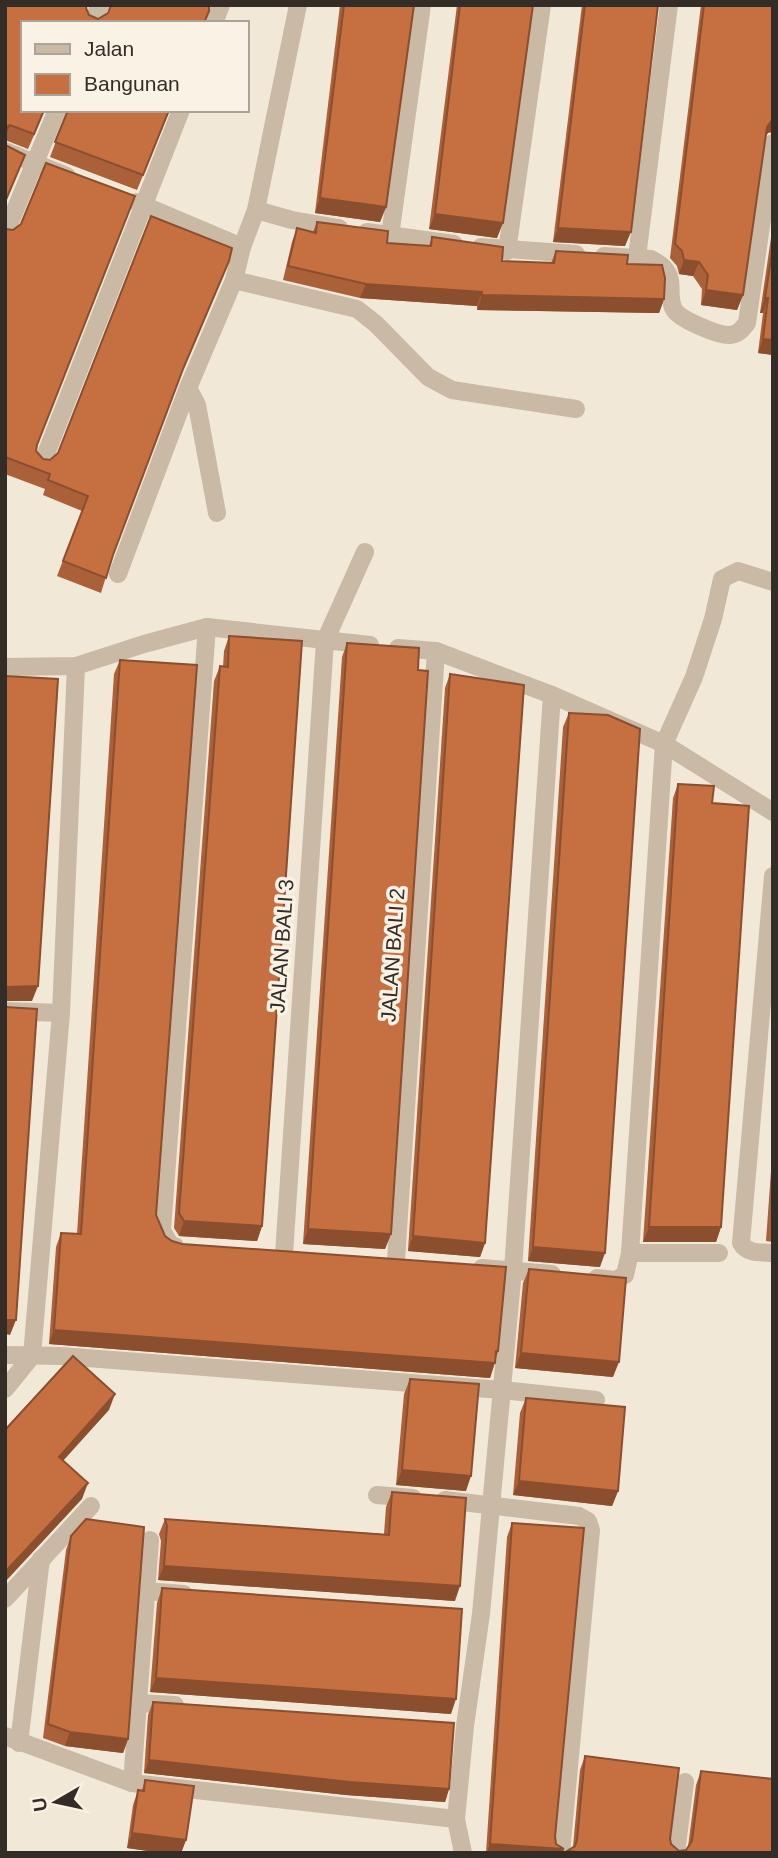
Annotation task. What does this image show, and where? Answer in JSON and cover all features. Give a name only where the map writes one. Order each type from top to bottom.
[{"type":"street","points":[[93,21],[100,5]]},
{"type":"street","points":[[118,574],[188,388],[234,280],[242,247],[256,210],[298,5]]},
{"type":"street","points":[[390,236],[422,5]]},
{"type":"street","points":[[507,251],[542,5]]},
{"type":"street","points":[[637,257],[669,5]]},
{"type":"street","points":[[5,233],[56,112]]},
{"type":"street","points":[[42,464],[180,112]]},
{"type":"street","points":[[256,210],[316,225],[507,251],[651,258],[666,269],[676,313],[696,325],[728,335],[741,332],[747,323],[773,143]]},
{"type":"street","points":[[5,151],[84,182]]},
{"type":"street","points":[[120,196],[242,247]]},
{"type":"street","points":[[234,280],[357,309],[376,324],[428,377],[452,390],[576,409]]},
{"type":"street","points":[[188,388],[197,405],[218,513]]},
{"type":"street","points":[[325,641],[365,552]]},
{"type":"street","points":[[461,1266],[615,1280],[625,1275],[630,1252],[664,744],[694,677],[713,619],[722,579],[738,571],[773,582]]},
{"type":"street","points":[[190,1248],[170,1245],[162,1230],[208,627]]},
{"type":"street","points":[[5,667],[76,666],[208,627],[436,651],[552,695],[664,744],[773,812]]},
{"type":"street","name":"JALAN BALI 3","points":[[284,1254],[325,641]]},
{"type":"street","name":"JALAN BALI 2","points":[[396,1261],[436,651]]},
{"type":"street","points":[[5,1389],[32,1356],[61,1013],[76,666]]},
{"type":"street","points":[[463,1853],[456,1819],[458,1725],[492,1504],[513,1270],[552,695]]},
{"type":"street","points":[[773,876],[741,1243],[750,1251],[773,1253]]},
{"type":"street","points":[[5,1011],[61,1013]]},
{"type":"street","points":[[630,1252],[719,1253]]},
{"type":"street","points":[[5,1355],[61,1356],[502,1390],[596,1400]]},
{"type":"street","points":[[377,1495],[492,1504],[579,1516],[588,1521],[591,1530],[561,1853]]},
{"type":"street","points":[[5,1599],[90,1506]]},
{"type":"street","points":[[132,1783],[150,1540]]},
{"type":"street","points":[[41,1559],[12,1740],[132,1783],[456,1819]]},
{"type":"street","points":[[146,1591],[200,1595]]},
{"type":"street","points":[[138,1703],[192,1707]]},
{"type":"street","points":[[676,1853],[685,1782]]},
{"type":"building","points":[[5,5],[87,5],[89,15],[98,19],[108,13],[111,5],[209,5],[205,21],[21,21],[21,112],[43,112],[34,134],[10,125],[5,128]]},
{"type":"building","points":[[344,5],[414,5],[386,207],[320,198]]},
{"type":"building","points":[[460,5],[533,5],[503,223],[435,214]]},
{"type":"building","points":[[585,5],[658,5],[631,232],[558,228]]},
{"type":"building","points":[[704,5],[773,5],[773,119],[767,127],[743,295],[706,290],[708,275],[699,262],[684,260],[682,251],[675,244]]},
{"type":"building","points":[[67,112],[168,112],[143,175],[55,142]]},
{"type":"building","points":[[5,145],[25,155],[5,202]]},
{"type":"building","points":[[46,163],[135,196],[37,445],[36,451],[43,459],[50,460],[58,453],[151,216],[232,248],[183,369],[106,578],[63,561],[88,496],[48,480],[50,474],[5,457],[5,229],[13,230],[21,224]]},
{"type":"building","points":[[317,222],[388,231],[387,243],[431,246],[432,237],[503,247],[502,261],[554,263],[556,251],[628,255],[627,264],[662,265],[665,278],[664,299],[482,295],[482,292],[366,284],[288,266],[297,228],[316,233]]},
{"type":"building","points":[[773,246],[773,340],[763,339],[768,298],[765,298]]},
{"type":"building","points":[[229,636],[302,641],[262,1226],[184,1221],[179,1213],[220,666],[228,667]]},
{"type":"building","points":[[347,643],[419,648],[418,670],[428,671],[391,1234],[308,1229]]},
{"type":"building","points":[[120,660],[197,665],[156,1215],[165,1236],[182,1244],[506,1267],[495,1363],[54,1330],[61,1233],[81,1234]]},
{"type":"building","points":[[450,674],[524,685],[485,1243],[413,1236]]},
{"type":"building","points":[[5,676],[58,679],[38,986],[5,987]]},
{"type":"building","points":[[569,713],[608,715],[640,729],[605,1253],[533,1247]]},
{"type":"building","points":[[678,784],[714,786],[712,803],[749,806],[721,1227],[649,1227]]},
{"type":"building","points":[[5,1007],[37,1009],[16,1320],[5,1320]]},
{"type":"building","points":[[529,1269],[626,1278],[619,1362],[521,1353]]},
{"type":"building","points":[[73,1356],[115,1394],[59,1457],[88,1483],[5,1572],[5,1430]]},
{"type":"building","points":[[410,1379],[479,1384],[471,1476],[402,1470]]},
{"type":"building","points":[[526,1398],[625,1407],[618,1491],[519,1481]]},
{"type":"building","points":[[392,1492],[466,1498],[460,1586],[164,1566],[167,1526],[165,1519],[389,1535]]},
{"type":"building","points":[[86,1519],[144,1527],[128,1739],[70,1732],[48,1724],[71,1536]]},
{"type":"building","points":[[512,1523],[584,1528],[555,1837],[556,1844],[564,1849],[490,1844]]},
{"type":"building","points":[[162,1588],[462,1609],[456,1699],[156,1678]]},
{"type":"building","points":[[153,1702],[454,1723],[449,1789],[350,1782],[149,1760]]},
{"type":"building","points":[[585,1756],[679,1768],[670,1839],[671,1844],[679,1851],[686,1850],[692,1841],[701,1771],[773,1779],[773,1853],[567,1851],[575,1846],[577,1840]]},
{"type":"building","points":[[145,1780],[194,1786],[186,1840],[132,1833],[138,1790],[144,1791]]}]
